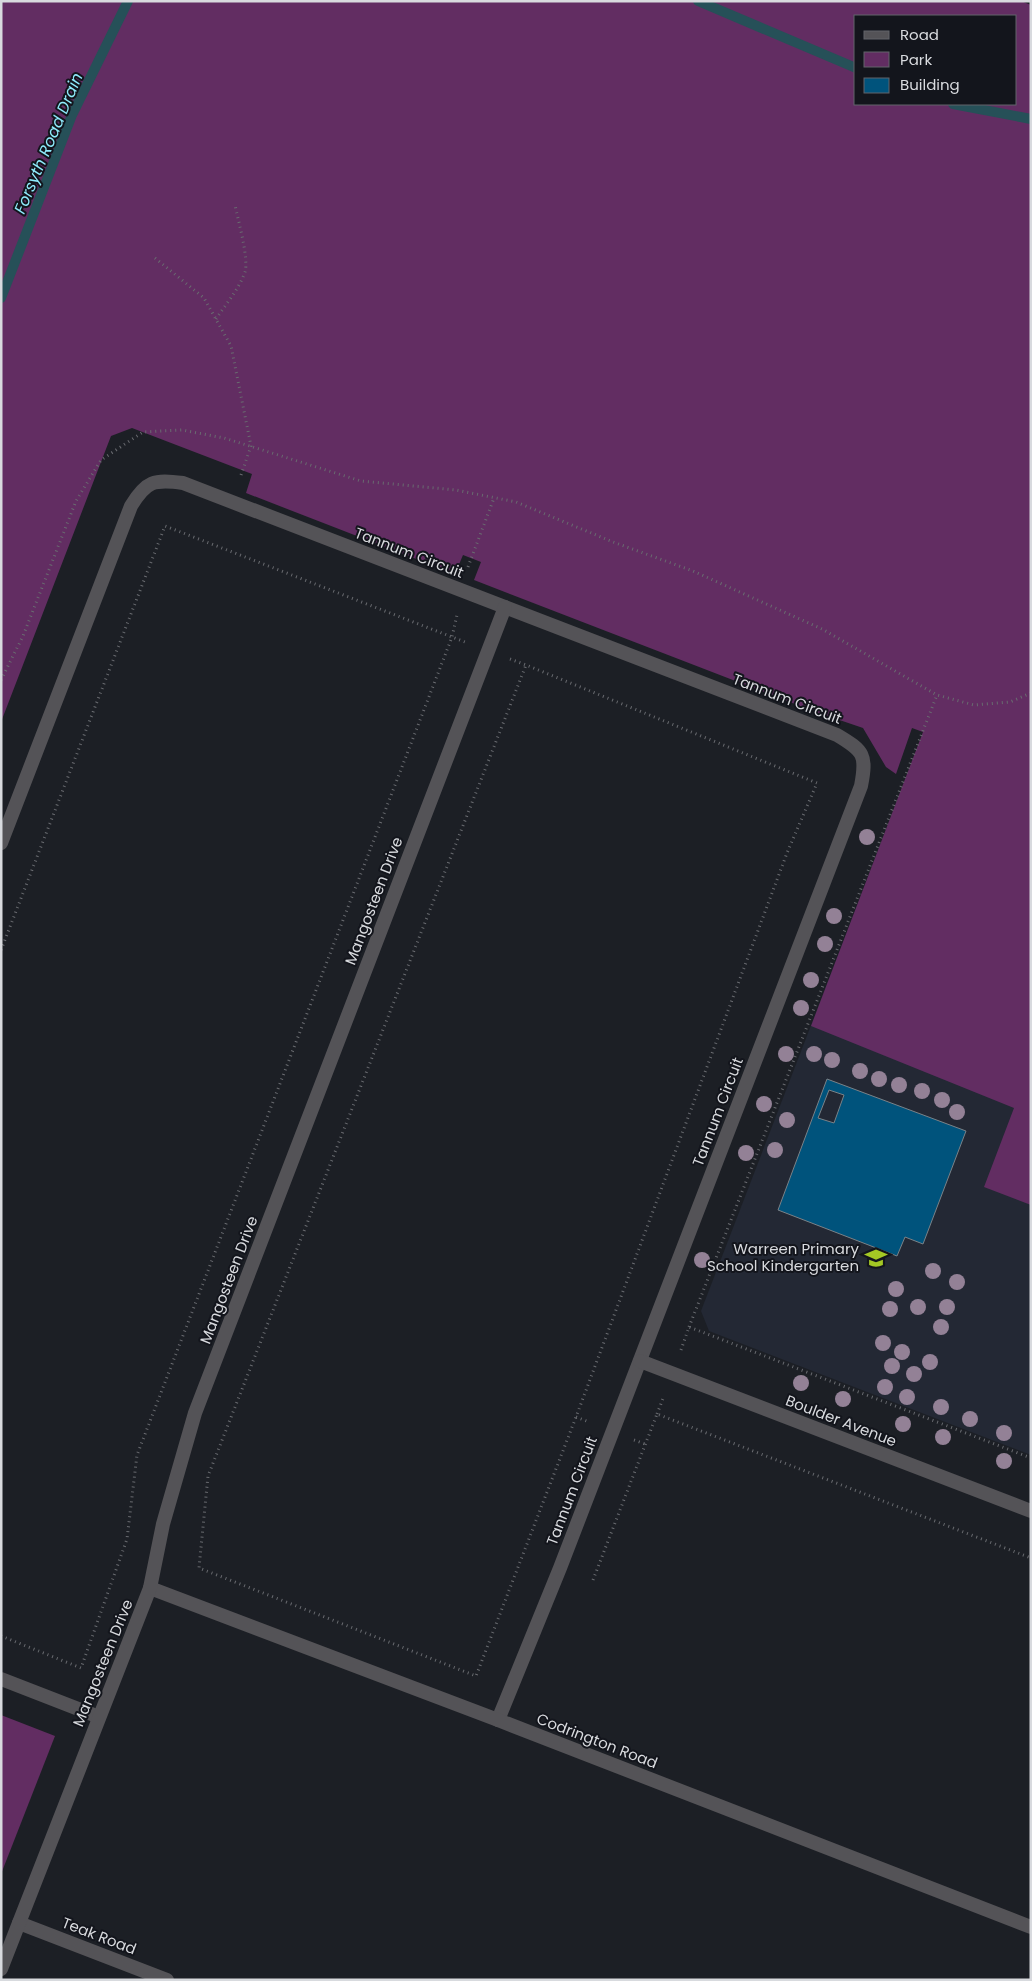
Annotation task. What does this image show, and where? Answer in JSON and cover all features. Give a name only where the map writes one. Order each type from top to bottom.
[{"type":"street","name":"Tannum Circuit","points":[[1,843],[131,506],[140,491],[152,483],[167,480],[183,483],[837,735],[852,744],[863,755],[865,767],[861,786],[560,1568],[498,1720]]},
{"type":"street","name":"Mangosteen Drive","points":[[1,1969],[150,1588],[163,1524],[195,1412],[505,607]]},
{"type":"street","name":"Boulder Avenue","points":[[640,1361],[1031,1511]]},
{"type":"street","name":"Codrington Road","points":[[150,1588],[498,1720],[1031,1927]]},
{"type":"street","points":[[1,1679],[99,1717]]},
{"type":"street","name":"Teak Road","points":[[19,1923],[167,1980]]},
{"type":"path","points":[[216,319],[237,289],[246,270],[244,248],[235,205]]},
{"type":"path","points":[[155,258],[204,298],[231,346],[251,446],[232,502]]},
{"type":"path","points":[[1,680],[23,636],[76,500],[101,460],[143,432],[182,430],[224,438],[361,481],[456,490],[516,502],[612,542],[693,571],[822,628],[938,695],[974,705],[1010,702],[1031,693]]},
{"type":"path","points":[[1,950],[164,526],[526,665],[818,782],[787,854],[476,1676],[199,1568],[208,1476],[526,665]]},
{"type":"path","points":[[1,1636],[81,1668],[127,1539],[137,1455],[452,637]]},
{"type":"path","points":[[593,1580],[689,1327],[938,695]]},
{"type":"path","points":[[689,1327],[1031,1458]]},
{"type":"path","points":[[657,1414],[1031,1558]]},
{"type":"shaded area","name":"Warreen Primary School Kindergarten","points":[[924,732],[1031,738],[1031,1455],[709,1331],[701,1311]]},
{"type":"green space","points":[[1,1],[1021,1],[1031,5],[1031,1205],[984,1187],[1014,1108],[811,1026],[923,732],[912,728],[896,774],[886,767],[863,728],[813,711],[474,580],[481,562],[463,555],[455,574],[246,493],[252,474],[132,428],[111,436],[1,722]]},
{"type":"green space","points":[[1,1715],[55,1736],[1,1874]]},
{"type":"building","points":[[827,1079],[966,1131],[923,1244],[905,1237],[897,1256],[778,1210]],"holes":[[[829,1090],[844,1095],[834,1123],[818,1118]]]},
{"type":"waterway","name":"Forsyth Road Drain","points":[[1,298],[72,115],[128,1]]},
{"type":"waterway","name":"Forsyth Road Drain","points":[[698,1],[854,67]]},
{"type":"waterway","name":"Forsyth Road Drain","points":[[958,105],[1031,119]]},
{"type":"place","name":"Warreen Primary School Kindergarten","points":[[876,1258]]}]
